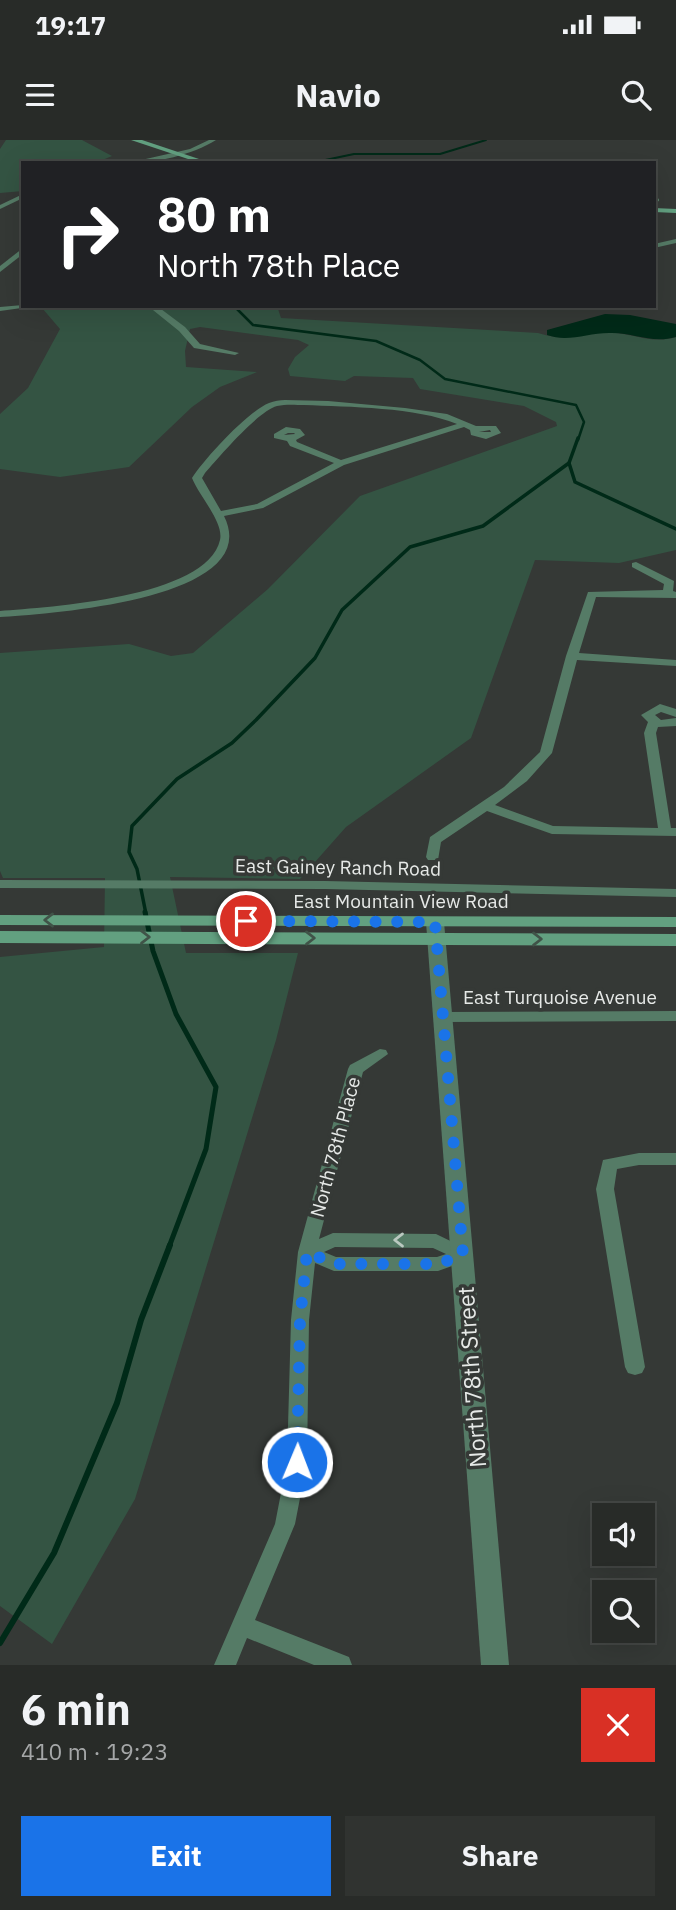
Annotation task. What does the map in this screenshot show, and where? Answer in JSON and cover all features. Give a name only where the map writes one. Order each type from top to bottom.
[{"type":"main road","points":[[135,140],[188,161]]},
{"type":"main road","points":[[125,141],[199,161]]},
{"type":"main road","points":[[656,209],[676,209]]},
{"type":"main road","name":"East Mountain View Road","points":[[0,919],[98,929]]},
{"type":"main road","name":"East Mountain View Road","points":[[435,931],[676,922]]},
{"type":"main road","name":"East Mountain View Road","points":[[0,937],[98,929],[192,929],[435,931],[676,940]]},
{"type":"street","points":[[142,161],[173,155],[209,148],[215,143],[213,140],[200,147],[173,155],[150,161]]},
{"type":"street","points":[[200,147],[209,148]]},
{"type":"street","points":[[0,208],[21,197]]},
{"type":"street","points":[[656,246],[676,241]]},
{"type":"street","points":[[0,270],[21,252]]},
{"type":"street","points":[[0,309],[21,307]]},
{"type":"street","points":[[154,308],[163,318],[189,333],[197,346],[235,353]]},
{"type":"street","points":[[0,614],[108,603],[185,580],[204,568],[222,551],[226,531],[198,485],[200,471],[268,405],[303,401],[424,413],[470,426],[341,463],[260,506],[217,515]]},
{"type":"street","points":[[291,439],[293,444],[341,463]]},
{"type":"street","name":"East Gainey Ranch Road","points":[[433,857],[435,840],[484,806],[537,764],[546,753],[592,594],[672,595],[670,583],[636,565]]},
{"type":"street","points":[[572,656],[676,663]]},
{"type":"street","points":[[676,713],[665,708],[651,710],[647,715],[654,722],[676,722]]},
{"type":"street","points":[[484,806],[552,830],[671,832],[650,733],[654,722]]},
{"type":"street","name":"East Gainey Ranch Road","points":[[0,884],[676,893]]},
{"type":"street","name":"North 78th Street","points":[[435,931],[495,1665]]},
{"type":"street","name":"East Turquoise Avenue","points":[[444,1017],[676,1016]]},
{"type":"street","name":"North 78th Place","points":[[225,1665],[274,1557],[293,1490],[297,1462],[300,1320],[307,1252],[356,1069],[380,1054]]},
{"type":"street","points":[[635,1367],[606,1189],[609,1164],[639,1159],[676,1159]]},
{"type":"street","points":[[307,1252],[334,1264],[438,1264],[463,1255]]},
{"type":"street","points":[[243,1626],[341,1665]]},
{"type":"shaded area","points":[[6,140],[82,140],[112,156],[100,161],[21,161],[21,191],[0,193],[0,149]]},
{"type":"shaded area","points":[[42,308],[278,308],[281,318],[538,333],[560,337],[605,333],[652,339],[676,337],[676,550],[619,563],[535,560],[471,738],[346,827],[300,879],[170,877],[186,953],[298,953],[276,1040],[135,1499],[52,1644],[0,1606],[0,957],[104,947],[105,878],[3,878],[0,871],[0,653],[129,644],[171,656],[193,653],[268,589],[360,496],[557,426],[556,422],[524,406],[420,389],[413,378],[354,376],[345,381],[290,376],[288,369],[295,357],[309,345],[298,340],[200,327],[190,329],[185,351],[186,367],[257,372],[220,387],[192,407],[129,467],[60,477],[0,469],[0,414],[28,388],[60,329]]},
{"type":"shaded area","points":[[605,314],[630,315],[676,324],[676,337],[651,339],[620,333],[571,338],[547,335],[547,330]]},
{"type":"waterway","points":[[321,161],[354,154],[440,154],[486,140]]},
{"type":"waterway","points":[[236,308],[253,325],[376,341],[420,360],[445,379],[576,405],[584,422],[578,440]]},
{"type":"waterway","points":[[569,463],[578,438]]},
{"type":"waterway","points":[[146,914],[137,869],[129,852],[132,826],[177,779],[232,743],[256,720],[315,658],[342,610],[410,547],[483,526],[569,463]]},
{"type":"waterway","points":[[569,463],[575,482],[676,529]]},
{"type":"waterway","points":[[145,912],[153,951],[176,1014],[216,1087],[206,1149],[169,1247]]},
{"type":"waterway","points":[[0,1643],[54,1553],[117,1403],[141,1320],[170,1245]]},
{"type":"route","points":[[246,921],[435,922],[444,1017],[463,1255],[438,1264],[334,1264],[307,1252],[300,1320],[297,1462]]}]
